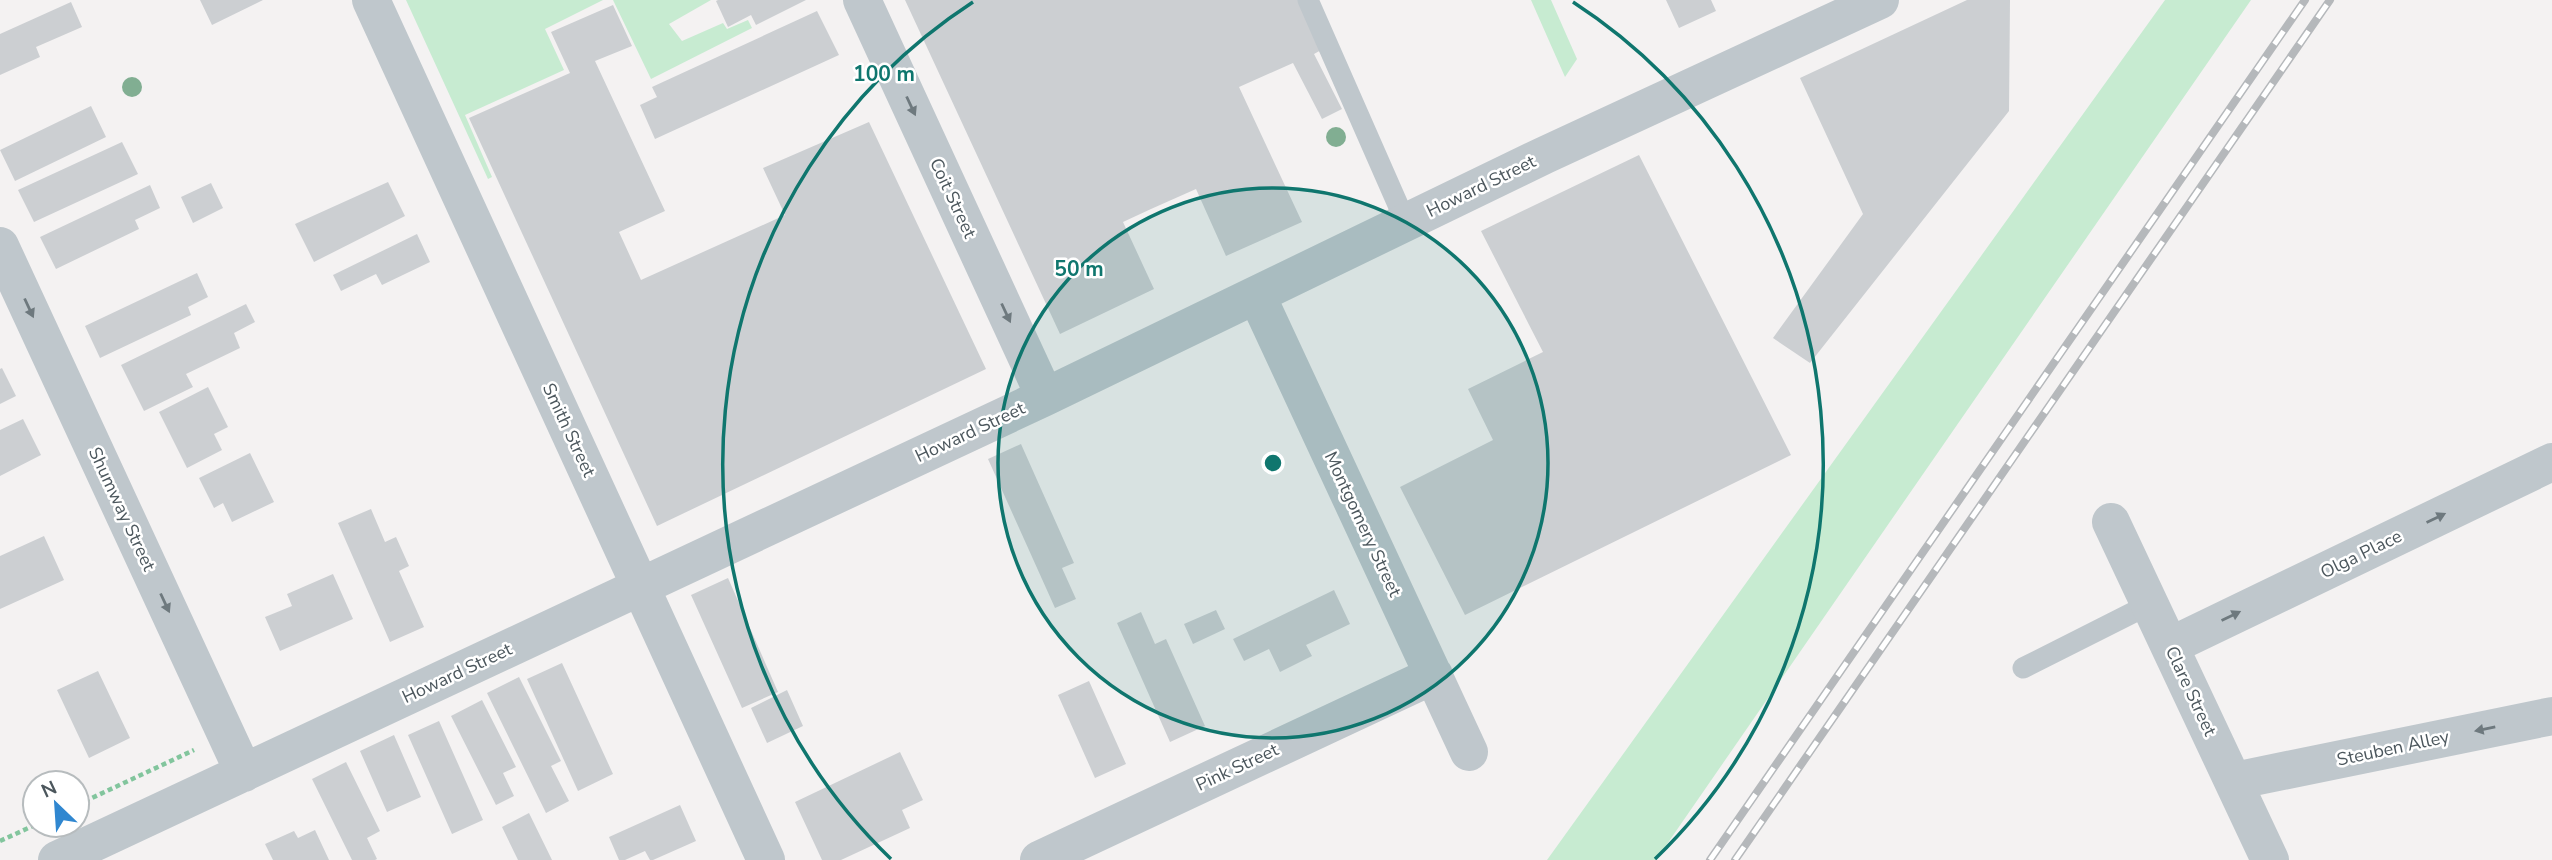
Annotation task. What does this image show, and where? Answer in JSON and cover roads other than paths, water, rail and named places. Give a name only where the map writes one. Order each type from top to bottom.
[{"type":"street","name":"Smith Street","points":[[370,0],[766,860]]},
{"type":"street","name":"Coit Street","points":[[862,0],[1045,397]]},
{"type":"street","name":"Howard Street","points":[[57,860],[1045,397],[1558,149],[1880,0]]},
{"type":"street","name":"Shumway Street","points":[[0,246],[244,773]]},
{"type":"street","name":"Montgomery Street","points":[[1256,296],[1469,752]]},
{"type":"street","name":"Olga Place","points":[[2170,646],[2552,462]]},
{"type":"street","name":"Clare Street","points":[[2111,522],[2270,860]]},
{"type":"street","name":"Pink Street","points":[[1039,860],[1434,675]]},
{"type":"street","name":"Steuben Alley","points":[[2234,781],[2552,716]]},
{"type":"lane","points":[[1308,0],[1406,223]]},
{"type":"lane","points":[[2023,668],[2150,604]]},
{"type":"railway","points":[[1710,860],[2305,0]]},
{"type":"railway","points":[[1735,860],[2330,0]]}]
